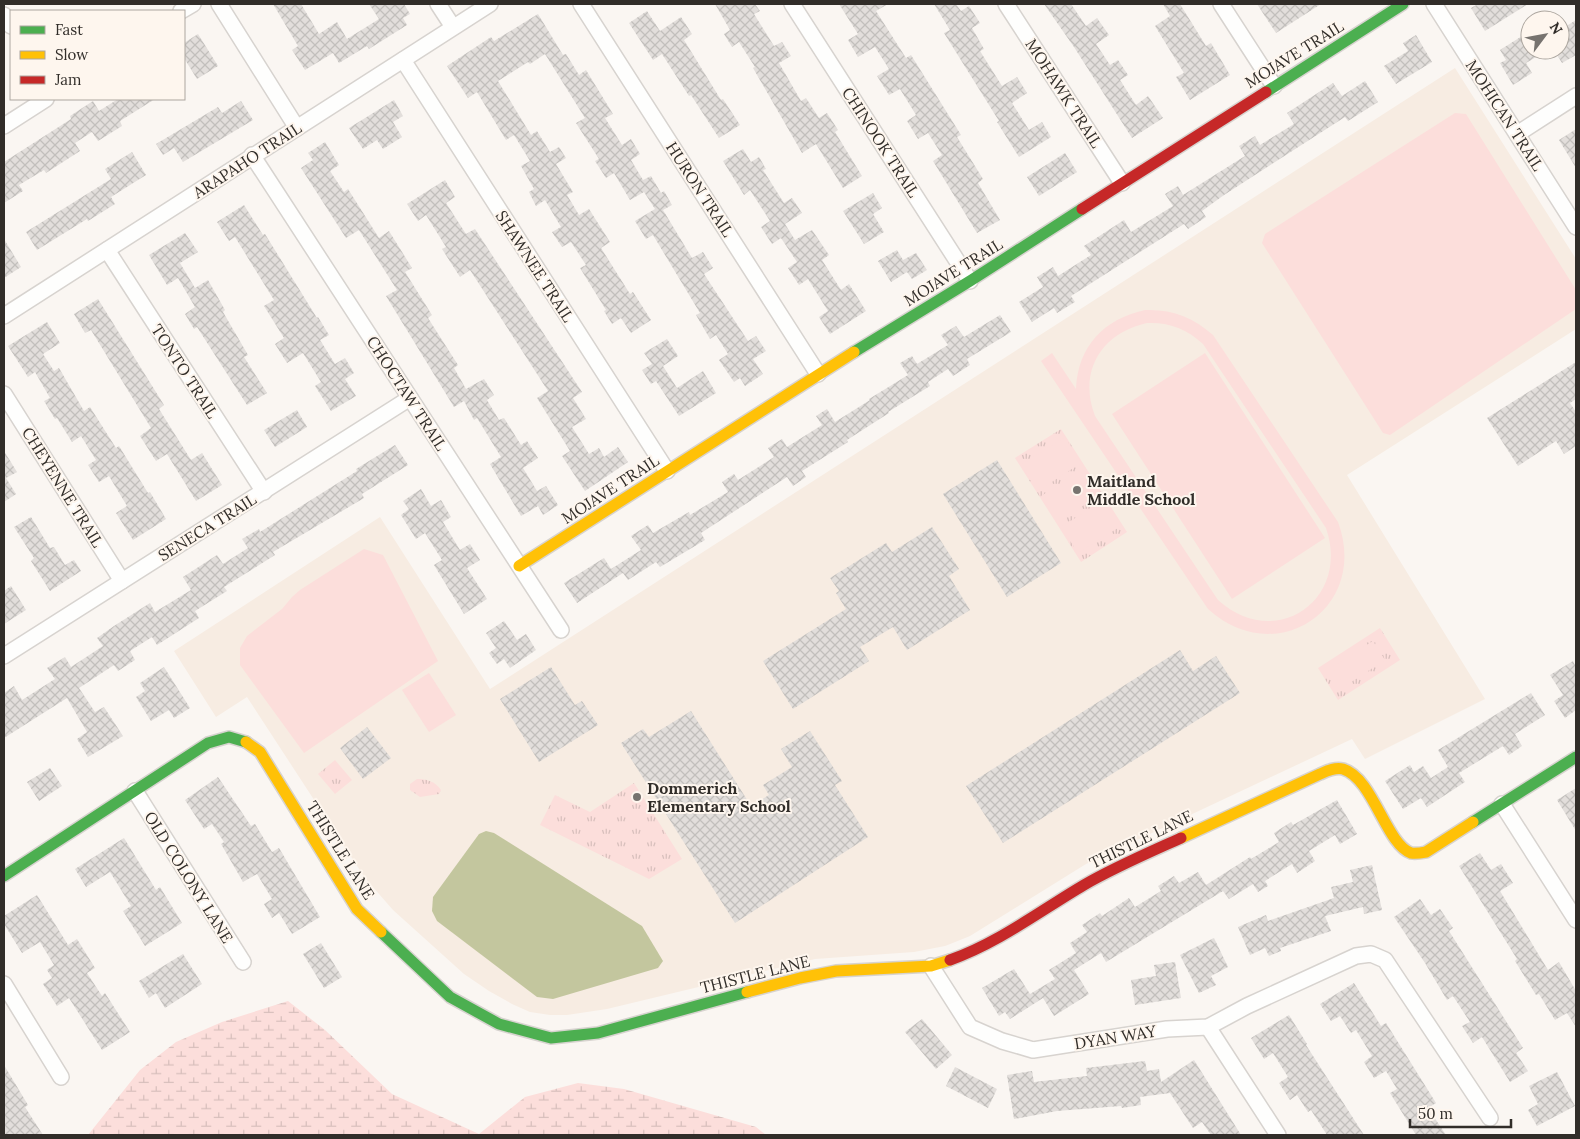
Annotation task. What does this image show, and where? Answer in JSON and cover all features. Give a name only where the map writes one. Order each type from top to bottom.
[{"type":"street","points":[[219,4],[297,128]]},
{"type":"street","points":[[438,4],[453,28]]},
{"type":"street","name":"ARAPAHO TRAIL","points":[[4,316],[252,155],[490,4]]},
{"type":"street","name":"HURON TRAIL","points":[[581,4],[818,374]]},
{"type":"street","name":"CHINOOK TRAIL","points":[[792,4],[970,281]]},
{"type":"street","name":"MOHAWK TRAIL","points":[[1006,4],[1122,183]]},
{"type":"street","points":[[1221,4],[1274,86]]},
{"type":"street","name":"MOJAVE TRAIL","points":[[519,566],[818,374],[970,281],[1403,4]]},
{"type":"street","name":"MOHICAN TRAIL","points":[[1434,4],[1576,227]]},
{"type":"street","name":"SHAWNEE TRAIL","points":[[403,60],[667,472]]},
{"type":"street","points":[[1517,134],[1576,96]]},
{"type":"street","points":[[4,126],[44,100]]},
{"type":"street","name":"CHOCTAW TRAIL","points":[[252,155],[561,630]]},
{"type":"street","name":"TONTO TRAIL","points":[[106,250],[264,492]]},
{"type":"street","name":"CHEYENNE TRAIL","points":[[4,394],[122,581]]},
{"type":"street","name":"SENECA TRAIL","points":[[4,656],[410,398]]},
{"type":"street","name":"THISTLE LANE","points":[[4,876],[208,743],[228,736],[236,737],[250,743],[260,752],[357,909],[404,956],[450,997],[490,1020],[551,1038],[598,1033],[800,978],[836,972],[931,966],[982,947],[1086,884],[1124,864],[1332,769],[1343,769],[1355,775],[1396,842],[1411,854],[1416,854],[1426,852],[1576,757]]},
{"type":"street","name":"OLD COLONY LANE","points":[[135,791],[243,962]]},
{"type":"street","points":[[1502,804],[1576,920]]},
{"type":"street","points":[[1278,1135],[1208,1027],[1247,1006],[1356,956],[1371,954],[1385,960],[1490,1118]]},
{"type":"street","name":"DYAN WAY","points":[[931,966],[970,1028],[1002,1041],[1033,1050],[1167,1030],[1208,1027]]},
{"type":"street","points":[[4,984],[61,1076]]},
{"type":"shaded area","points":[[1455,68],[1576,259],[1576,329],[1347,475],[1485,699],[1365,759],[1352,739],[1086,864],[970,936],[945,946],[914,952],[815,959],[607,1009],[567,1015],[550,1015],[530,1012],[489,991],[464,974],[393,910],[365,878],[247,697],[216,717],[174,651],[380,517],[490,689]]},
{"type":"shaded area","points":[[486,831],[494,833],[642,926],[663,961],[658,968],[553,999],[537,997],[437,921],[432,911],[433,897],[479,834]]},
{"type":"green space","points":[[1455,113],[1466,114],[1576,290],[1576,309],[1390,435],[1383,433],[1262,243],[1265,234]]},
{"type":"green space","points":[[1145,310],[1155,310],[1182,315],[1198,323],[1213,335],[1338,522],[1344,553],[1341,581],[1329,604],[1310,621],[1287,631],[1262,634],[1234,627],[1208,609],[1041,361],[1052,353],[1076,389],[1082,360],[1088,347],[1106,328],[1130,314]],"holes":[[[1147,323],[1170,325],[1184,330],[1203,344],[1326,528],[1331,554],[1328,577],[1318,596],[1303,610],[1284,619],[1262,621],[1240,615],[1218,600],[1095,416],[1090,400],[1089,384],[1097,357],[1106,345],[1117,336],[1131,328]]]},
{"type":"green space","points":[[1205,353],[1325,538],[1232,599],[1112,414]]},
{"type":"green space","points":[[1061,429],[1127,532],[1081,562],[1015,458]]},
{"type":"green space","points":[[1065,437],[1081,463],[1038,491],[1021,465]]},
{"type":"green space","points":[[1084,468],[1101,494],[1058,522],[1041,496]]},
{"type":"green space","points":[[1105,499],[1121,526],[1078,553],[1061,527]]},
{"type":"green space","points":[[364,549],[383,555],[438,661],[304,753],[240,665],[240,648],[247,636],[282,609],[300,590]]},
{"type":"green space","points":[[1380,628],[1400,660],[1338,700],[1318,668]]},
{"type":"green space","points":[[1373,641],[1385,660],[1345,686],[1332,667]]},
{"type":"green space","points":[[429,673],[456,715],[429,732],[402,690]]},
{"type":"green space","points":[[335,760],[352,780],[335,794],[318,774]]},
{"type":"green space","points":[[417,779],[427,780],[436,784],[441,790],[439,794],[420,797],[410,790],[410,784]]},
{"type":"green space","points":[[634,783],[682,859],[649,879],[540,825],[555,795],[590,812]]},
{"type":"green space","points":[[288,1001],[325,1030],[392,1094],[479,1134],[525,1097],[578,1083],[624,1089],[756,1127],[766,1135],[88,1135],[140,1070],[176,1042],[222,1022]]},
{"type":"building","points":[[273,4],[301,4],[319,34],[337,22],[347,39],[379,19],[369,4],[404,4],[410,14],[403,18],[407,25],[369,49],[367,46],[339,63],[333,53],[305,70],[292,50],[298,46]]},
{"type":"building","points":[[715,4],[755,4],[760,11],[754,14],[774,46],[782,42],[791,56],[779,63],[801,101],[806,98],[819,118],[827,113],[838,130],[835,132],[862,176],[843,188],[816,144],[802,153],[753,68],[755,67],[739,42],[732,47],[724,34],[730,30]]},
{"type":"building","points":[[839,4],[888,4],[876,11],[906,58],[911,55],[961,135],[957,137],[983,179],[978,183],[1000,220],[977,233],[933,161],[942,155],[928,133],[918,139],[907,121],[916,115],[900,89],[889,95],[877,76],[889,69],[875,47],[858,57],[848,40],[858,34]]},
{"type":"building","points":[[934,4],[956,4],[961,11],[969,6],[980,23],[972,28],[984,49],[980,51],[1002,86],[1017,77],[1027,93],[1012,103],[1029,130],[1042,122],[1051,137],[1019,157],[997,122],[999,121],[944,33],[950,30]]},
{"type":"building","points":[[1044,4],[1071,4],[1086,26],[1097,18],[1109,35],[1096,44],[1110,65],[1118,60],[1128,75],[1120,80],[1136,105],[1148,96],[1163,118],[1132,138]]},
{"type":"building","points":[[1163,4],[1180,4],[1206,46],[1211,43],[1230,75],[1190,100],[1176,77],[1184,73],[1155,26],[1170,16]]},
{"type":"building","points":[[1257,4],[1321,4],[1276,33]]},
{"type":"building","points":[[1478,4],[1528,4],[1485,31],[1471,8]]},
{"type":"building","points":[[647,11],[660,31],[681,17],[692,34],[684,40],[721,100],[723,99],[740,125],[719,138],[662,54],[653,60],[629,23]]},
{"type":"building","points":[[538,14],[563,55],[566,54],[579,75],[586,70],[613,114],[605,118],[622,145],[631,139],[640,154],[631,160],[643,180],[651,176],[661,193],[664,191],[672,205],[663,210],[692,258],[703,252],[713,268],[704,274],[748,341],[756,336],[766,351],[753,359],[763,374],[745,386],[740,378],[734,382],[719,360],[728,354],[716,335],[710,339],[696,315],[700,313],[653,235],[646,239],[635,221],[655,209],[644,192],[630,200],[614,173],[606,178],[595,161],[599,159],[576,123],[585,118],[545,54],[530,64],[528,62],[498,81],[531,135],[537,131],[550,152],[559,147],[566,158],[556,164],[573,192],[567,195],[579,215],[589,209],[610,242],[601,248],[630,294],[633,292],[651,320],[631,333],[621,318],[612,324],[604,311],[606,310],[580,268],[586,265],[571,242],[562,247],[552,232],[561,227],[545,200],[536,206],[529,192],[534,189],[521,166],[530,161],[514,135],[506,140],[477,92],[468,98],[447,66],[491,37],[494,41]]},
{"type":"building","points":[[1576,20],[1576,55],[1570,58],[1570,24]]},
{"type":"building","points":[[198,34],[218,66],[197,79],[185,60],[185,42]]},
{"type":"building","points":[[1416,35],[1432,62],[1396,84],[1384,66],[1408,51],[1403,43]]},
{"type":"building","points":[[1520,37],[1520,60],[1531,60],[1526,63],[1532,73],[1513,85],[1500,63],[1506,60],[1500,50]]},
{"type":"building","points":[[1365,81],[1378,102],[1348,121],[1345,117],[1224,195],[1202,211],[1206,217],[1188,229],[1184,224],[1071,296],[1075,302],[1057,313],[1054,308],[1032,322],[1019,302],[1043,287],[1037,277],[1053,267],[1058,276],[1091,255],[1084,246],[1124,220],[1131,232],[1173,206],[1165,194],[1178,186],[1183,195],[1245,156],[1239,146],[1255,136],[1260,145],[1294,124],[1287,113],[1333,83],[1342,96]]},
{"type":"building","points":[[116,100],[153,100],[120,121],[122,126],[98,141],[92,132],[75,143],[80,151],[46,173],[44,170],[19,185],[23,191],[4,203],[4,162],[71,119],[70,116],[93,101],[99,111]]},
{"type":"building","points":[[394,100],[403,116],[393,122],[402,137],[383,149],[377,140],[363,149],[349,128]]},
{"type":"building","points":[[241,101],[253,120],[183,162],[174,148],[163,155],[156,144],[218,107],[222,113]]},
{"type":"building","points":[[1576,129],[1576,168],[1559,140]]},
{"type":"building","points":[[325,142],[339,165],[330,171],[344,192],[348,189],[379,238],[389,231],[412,268],[405,272],[432,315],[428,318],[458,365],[454,368],[466,389],[484,379],[494,395],[487,400],[499,420],[504,418],[521,445],[527,441],[538,458],[523,468],[537,491],[546,486],[558,505],[543,515],[538,506],[521,516],[490,464],[501,457],[477,418],[474,420],[464,401],[454,407],[386,296],[397,290],[359,230],[346,238],[301,168],[313,160],[308,153]]},
{"type":"building","points":[[743,149],[751,162],[759,157],[766,169],[763,170],[784,203],[792,198],[802,213],[785,224],[795,240],[812,230],[829,255],[822,260],[841,290],[849,284],[866,311],[830,334],[819,317],[828,311],[808,279],[799,285],[788,268],[797,262],[781,238],[772,244],[761,227],[770,221],[750,190],[744,195],[723,161]]},
{"type":"building","points":[[132,152],[146,175],[111,197],[115,204],[37,250],[26,232],[111,179],[105,169]]},
{"type":"building","points":[[1065,153],[1077,172],[1039,196],[1027,177]]},
{"type":"building","points":[[445,180],[455,197],[446,203],[466,234],[475,229],[582,392],[573,398],[586,419],[572,427],[589,454],[599,448],[604,457],[618,447],[628,462],[585,491],[562,456],[570,451],[537,398],[548,391],[470,270],[460,277],[442,249],[446,247],[426,215],[418,221],[407,204]]},
{"type":"building","points":[[873,193],[882,208],[873,214],[884,232],[864,244],[843,211]]},
{"type":"building","points":[[244,205],[263,235],[265,234],[329,335],[320,340],[335,364],[345,358],[354,373],[345,379],[356,396],[331,411],[315,386],[321,382],[303,353],[287,363],[275,344],[284,338],[264,306],[274,300],[235,237],[229,241],[217,222]]},
{"type":"building","points":[[185,233],[198,252],[180,263],[195,288],[208,280],[225,310],[223,312],[248,355],[244,357],[267,393],[247,405],[197,327],[194,329],[185,314],[195,307],[178,278],[167,285],[149,255]]},
{"type":"building","points":[[4,239],[21,267],[4,278]]},
{"type":"building","points":[[897,250],[903,260],[916,253],[927,270],[912,279],[907,272],[891,282],[878,261]]},
{"type":"building","points":[[98,299],[164,405],[159,409],[191,460],[202,453],[222,485],[196,501],[167,454],[156,461],[140,436],[151,428],[91,330],[85,333],[74,314]]},
{"type":"building","points":[[1000,315],[1011,332],[967,359],[970,365],[953,376],[948,369],[928,382],[930,386],[888,412],[847,440],[848,442],[802,471],[806,477],[793,486],[787,477],[701,533],[705,540],[660,567],[656,562],[628,580],[623,573],[577,603],[564,583],[604,558],[611,569],[641,550],[631,536],[648,525],[653,533],[689,512],[690,515],[728,492],[722,482],[734,474],[738,480],[774,457],[768,448],[782,439],[787,447],[822,425],[816,416],[827,409],[835,422],[870,400],[908,375],[900,363],[912,356],[917,364],[948,345],[941,335],[956,326],[964,337]]},
{"type":"building","points":[[47,322],[60,343],[43,354],[54,371],[59,368],[84,411],[90,407],[116,448],[119,446],[166,519],[133,540],[116,513],[127,506],[109,476],[99,482],[88,465],[96,460],[81,436],[72,442],[44,401],[50,398],[35,372],[28,377],[8,346]]},
{"type":"building","points":[[667,339],[678,356],[663,366],[677,388],[703,371],[716,393],[679,416],[656,381],[651,384],[642,370],[652,364],[644,353]]},
{"type":"building","points":[[1576,362],[1576,399],[1570,403],[1576,412],[1576,446],[1564,454],[1556,441],[1518,466],[1487,418]]},
{"type":"building","points":[[297,410],[307,427],[275,447],[264,430]]},
{"type":"building","points":[[395,445],[408,465],[362,494],[364,498],[273,552],[275,555],[224,587],[227,591],[195,611],[199,618],[157,645],[152,637],[130,651],[135,660],[118,671],[114,665],[79,688],[95,712],[104,707],[123,736],[88,757],[77,739],[87,732],[67,698],[4,738],[4,693],[14,686],[22,700],[55,679],[47,668],[65,657],[71,667],[103,646],[97,638],[114,626],[150,603],[155,612],[191,590],[183,577],[217,555],[223,564],[248,548],[242,539],[259,529],[260,532]]},
{"type":"building","points":[[4,451],[17,472],[6,478],[16,494],[4,502]]},
{"type":"building","points":[[997,460],[1061,563],[1007,597],[943,494]]},
{"type":"building","points":[[421,489],[431,506],[441,500],[451,517],[443,522],[460,550],[470,544],[480,560],[467,568],[487,599],[464,614],[434,565],[442,560],[425,533],[416,539],[401,515],[409,509],[403,501]]},
{"type":"building","points":[[31,517],[50,548],[54,547],[65,565],[74,560],[81,571],[50,591],[31,561],[34,558],[14,527]]},
{"type":"building","points":[[932,527],[959,569],[949,576],[970,610],[907,650],[893,627],[860,647],[869,661],[793,709],[763,661],[846,609],[836,593],[839,591],[830,578],[886,543],[892,552]]},
{"type":"building","points":[[11,586],[26,610],[4,624],[4,591]]},
{"type":"building","points":[[504,621],[517,640],[526,634],[536,650],[510,668],[504,659],[497,664],[489,653],[496,648],[486,633]]},
{"type":"building","points":[[1180,650],[1193,671],[1216,656],[1240,693],[1003,843],[966,786]]},
{"type":"building","points":[[1573,661],[1576,667],[1576,710],[1565,718],[1554,701],[1563,695],[1550,675]]},
{"type":"building","points":[[164,667],[190,708],[174,718],[169,710],[151,721],[136,697],[145,691],[140,683]]},
{"type":"building","points":[[551,667],[575,705],[582,701],[598,725],[539,762],[500,699]]},
{"type":"building","points":[[1531,693],[1545,715],[1515,734],[1522,746],[1509,755],[1503,746],[1459,773],[1465,782],[1427,807],[1421,798],[1403,809],[1385,781],[1410,765],[1414,772],[1423,766],[1431,778],[1448,767],[1438,750]]},
{"type":"building","name":"Dommerich Elementary School","points":[[691,711],[751,806],[769,795],[763,785],[792,767],[781,749],[810,731],[842,781],[835,785],[868,837],[735,923],[621,743],[643,729],[649,737]]},
{"type":"building","points":[[367,727],[391,758],[363,779],[340,748]]},
{"type":"building","points":[[50,768],[62,786],[39,801],[27,782]]},
{"type":"building","points":[[218,777],[251,826],[255,824],[272,852],[279,848],[320,917],[292,934],[279,913],[272,918],[264,904],[272,899],[257,874],[243,882],[221,844],[224,842],[212,824],[204,829],[185,800]]},
{"type":"building","points":[[1576,788],[1576,831],[1557,800]]},
{"type":"building","points":[[1337,800],[1357,834],[1340,844],[1335,835],[1309,851],[1315,861],[1297,873],[1292,864],[1265,881],[1268,886],[1258,892],[1253,884],[1229,899],[1223,891],[1106,962],[1101,953],[1074,970],[1089,994],[1054,1016],[1043,998],[1010,1019],[1005,1012],[999,1016],[982,988],[1014,969],[1030,994],[1055,979],[1049,970],[1076,953],[1070,943],[1087,932],[1082,925],[1100,913],[1102,916],[1129,898],[1135,907],[1161,891],[1158,886],[1174,876],[1179,883],[1198,872],[1206,885],[1250,857],[1251,859],[1279,842],[1274,833],[1291,822],[1293,825]]},
{"type":"building","points":[[124,838],[156,890],[160,887],[182,923],[145,946],[123,911],[131,906],[110,872],[86,887],[75,869]]},
{"type":"building","points":[[1480,853],[1491,870],[1501,864],[1513,883],[1500,891],[1548,970],[1559,962],[1576,991],[1576,1027],[1567,1013],[1555,1020],[1539,994],[1536,995],[1515,961],[1517,959],[1459,866]]},
{"type":"building","points":[[1372,865],[1382,910],[1364,914],[1363,907],[1325,916],[1331,931],[1280,948],[1281,951],[1269,956],[1265,948],[1250,955],[1238,927],[1266,915],[1268,921],[1334,898],[1331,887],[1353,882],[1350,870]]},
{"type":"building","points":[[37,895],[68,945],[77,939],[95,968],[87,973],[102,996],[105,993],[130,1032],[102,1050],[69,998],[57,1006],[43,984],[52,978],[47,970],[54,965],[40,942],[22,953],[4,924],[4,916]]},
{"type":"building","points":[[1420,899],[1431,915],[1440,909],[1453,928],[1449,931],[1523,1048],[1516,1053],[1528,1071],[1510,1082],[1482,1037],[1473,1043],[1462,1026],[1470,1022],[1453,996],[1447,1000],[1394,917]]},
{"type":"building","points":[[1214,938],[1228,967],[1211,976],[1216,985],[1199,993],[1180,955]]},
{"type":"building","points":[[321,943],[342,977],[324,988],[303,954]]},
{"type":"building","points":[[183,954],[202,984],[165,1008],[156,993],[149,998],[139,981]]},
{"type":"building","points":[[1175,962],[1181,998],[1135,1005],[1131,980],[1156,976],[1154,965]]},
{"type":"building","points":[[1354,983],[1381,1026],[1386,1023],[1436,1103],[1428,1108],[1446,1135],[1416,1135],[1390,1093],[1397,1089],[1386,1071],[1374,1078],[1364,1062],[1372,1056],[1356,1030],[1351,1033],[1340,1016],[1331,1021],[1320,1004]]},
{"type":"building","points":[[1289,1015],[1364,1135],[1327,1135],[1311,1110],[1308,1112],[1297,1095],[1290,1100],[1279,1083],[1288,1077],[1273,1053],[1264,1059],[1251,1038]]},
{"type":"building","points":[[922,1019],[952,1055],[936,1069],[905,1032]]},
{"type":"building","points":[[1194,1060],[1241,1135],[1211,1135],[1202,1122],[1193,1128],[1170,1093],[1140,1097],[1141,1105],[1122,1108],[1121,1106],[1057,1111],[1014,1119],[1007,1075],[1032,1071],[1034,1082],[1087,1076],[1086,1068],[1145,1061],[1147,1071],[1159,1069],[1161,1082]]},
{"type":"building","points":[[4,1065],[28,1105],[25,1107],[43,1135],[4,1135]]},
{"type":"building","points":[[955,1067],[997,1089],[988,1108],[946,1086]]},
{"type":"building","points":[[1557,1072],[1575,1106],[1537,1126],[1528,1110],[1538,1104],[1529,1086]]},
{"type":"traffic: fast","points":[[1266,92],[1403,4]]},
{"type":"traffic: fast","points":[[854,352],[1082,209]]},
{"type":"traffic: fast","points":[[4,876],[208,743],[229,737],[246,742]]},
{"type":"traffic: fast","points":[[1473,822],[1576,757]]},
{"type":"traffic: fast","points":[[381,932],[450,997],[499,1024],[551,1038],[598,1033],[747,992]]},
{"type":"traffic: slow","points":[[519,566],[854,352]]},
{"type":"traffic: slow","points":[[246,742],[260,752],[357,909],[381,932]]},
{"type":"traffic: slow","points":[[1181,838],[1320,774],[1337,769],[1343,769],[1354,775],[1363,785],[1394,837],[1402,847],[1411,853],[1426,852],[1473,822]]},
{"type":"traffic: slow","points":[[747,992],[836,971],[931,966],[950,960]]},
{"type":"traffic: jam","points":[[1082,209],[1266,92]]},
{"type":"traffic: jam","points":[[950,960],[1002,936],[1096,878],[1181,838]]},
{"type":"place","name":"Maitland Middle School","points":[[1077,490]]},
{"type":"place","name":"Dommerich Elementary School","points":[[637,797]]}]
